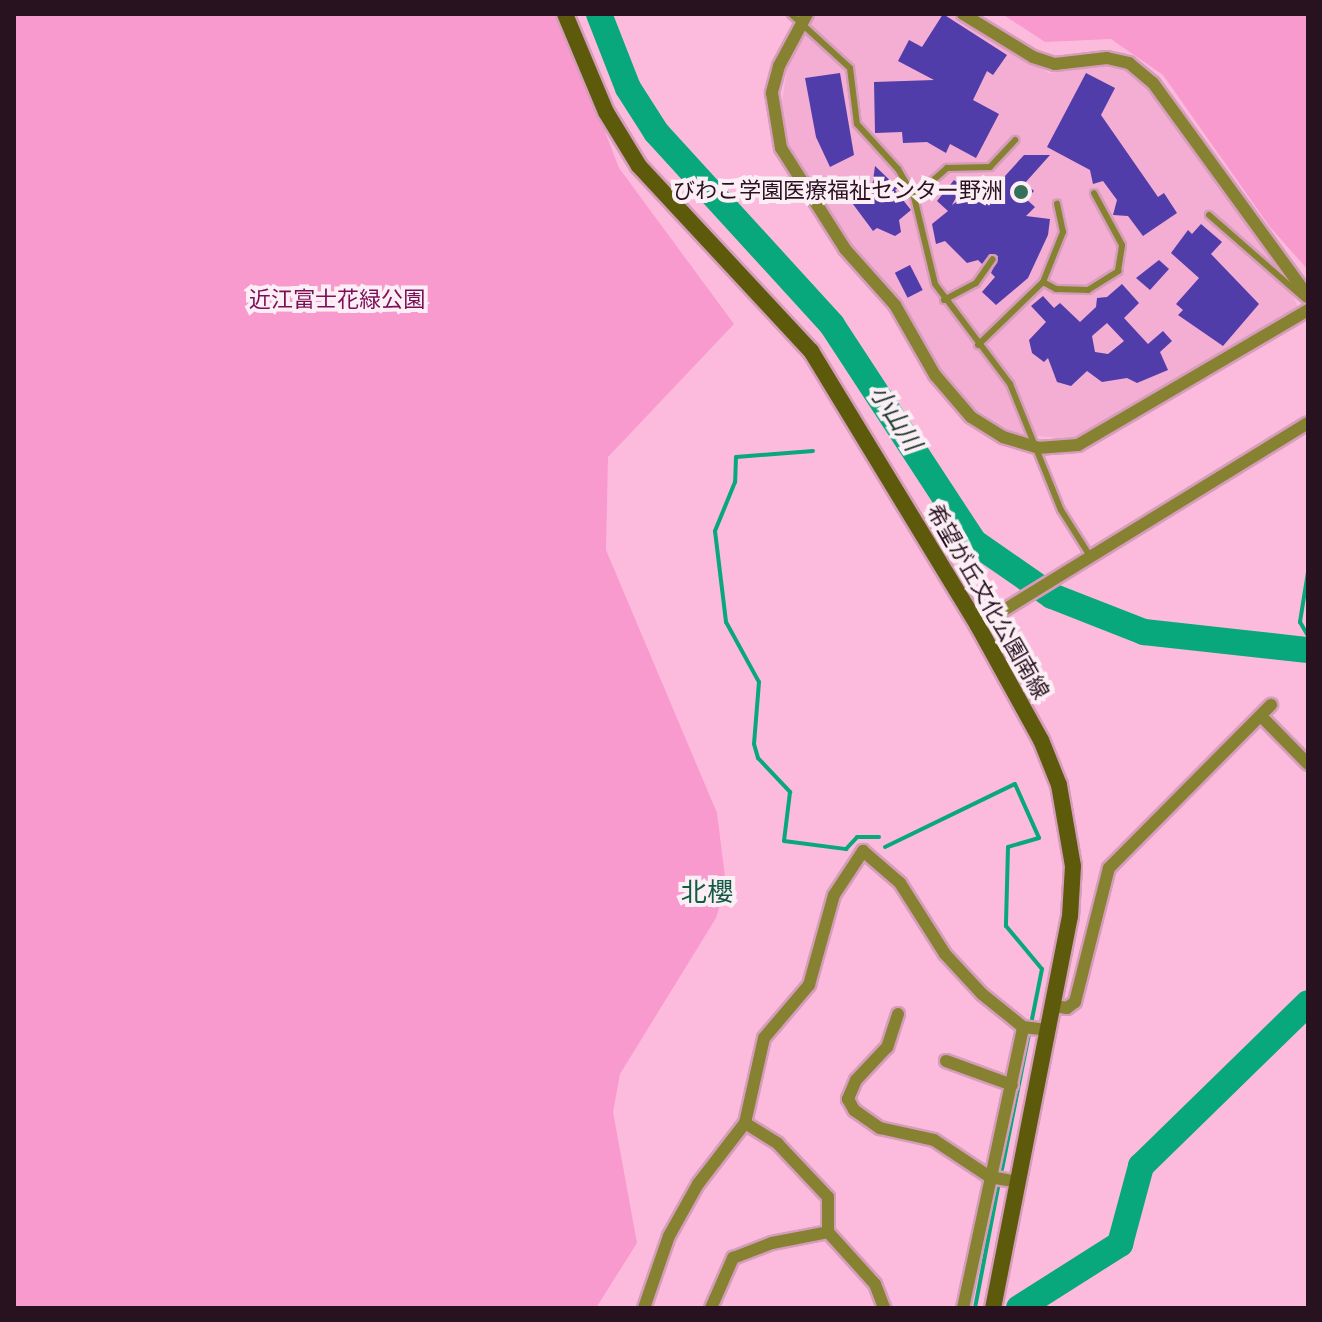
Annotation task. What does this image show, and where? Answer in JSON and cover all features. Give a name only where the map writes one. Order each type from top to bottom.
[{"type":"main road","name":"希望が丘文化公園南線","points":[[565,14],[606,112],[639,166],[811,351],[978,626],[1041,740],[1069,827],[1070,916],[993,1308]]},
{"type":"street","points":[[963,14],[1033,57],[1055,64],[1107,58],[1129,63],[1153,83],[1308,298]]},
{"type":"street","points":[[804,19],[779,66],[772,93],[781,148],[845,249],[895,305],[935,375],[971,417],[1003,437],[1038,448],[1078,445],[1111,431],[1308,310]]},
{"type":"street","points":[[978,626],[1308,423]]},
{"type":"street","points":[[1054,1006],[1067,1008],[1075,1002],[1109,868],[1271,705]]},
{"type":"street","points":[[1261,716],[1308,764]]},
{"type":"street","points":[[644,1308],[669,1236],[698,1184],[745,1123],[764,1038],[809,985],[834,895],[863,851],[900,883],[964,976],[1023,1027],[1049,1030]]},
{"type":"street","points":[[898,1014],[887,1047],[856,1080],[848,1099],[854,1110],[880,1128],[934,1140],[990,1177],[1018,1182]]},
{"type":"street","points":[[963,1308],[1023,1027]]},
{"type":"street","points":[[946,1061],[1012,1085]]},
{"type":"street","points":[[745,1123],[778,1144],[828,1197],[828,1232],[875,1284],[884,1308]]},
{"type":"street","points":[[711,1308],[733,1258],[772,1243],[828,1232]]},
{"type":"lane","points":[[791,14],[804,19],[850,68],[857,124],[898,169],[914,197],[925,259],[944,300],[1010,384],[1061,510],[1091,556]]},
{"type":"lane","points":[[914,197],[947,168],[990,167],[1015,140]]},
{"type":"lane","points":[[1043,282],[1056,289],[1080,291],[1118,271],[1122,245],[1094,193]]},
{"type":"lane","points":[[978,345],[1043,282],[1063,232],[1057,204]]},
{"type":"lane","points":[[1209,215],[1308,298]]},
{"type":"lane","points":[[944,300],[976,283],[993,259]]},
{"type":"shaded area","name":"びわこ学園医療福祉センター野洲","points":[[816,14],[950,14],[1049,73],[1100,66],[1123,70],[1146,88],[1277,264],[1298,307],[1075,440],[1014,433],[976,409],[932,358],[899,298],[851,244],[787,141],[782,102],[787,69]]},
{"type":"green space","name":"近江富士花緑公園","points":[[14,14],[560,14],[619,168],[734,324],[608,457],[606,550],[717,813],[726,885],[716,918],[620,1074],[613,1112],[637,1243],[596,1308],[14,1308]]},
{"type":"green space","points":[[1002,14],[1308,14],[1308,270],[1270,227],[1163,75],[1111,39],[1045,42]]},
{"type":"building","points":[[943,14],[1007,55],[993,75],[987,71],[973,100],[999,114],[976,158],[950,144],[946,153],[927,142],[903,143],[902,132],[875,133],[874,82],[934,80],[898,61],[909,40],[922,47]]},
{"type":"building","points":[[840,73],[854,155],[830,167],[816,137],[805,78]]},
{"type":"building","points":[[1086,73],[1115,88],[1101,115],[1158,197],[1164,193],[1177,213],[1143,236],[1128,216],[1113,215],[1117,200],[1103,181],[1093,184],[1090,170],[1047,147]]},
{"type":"building","points":[[1024,155],[1050,155],[1025,183],[1034,191],[1026,199],[1035,207],[1026,216],[1050,219],[1048,235],[1028,278],[996,305],[982,292],[995,277],[991,273],[998,256],[990,254],[982,264],[978,260],[967,263],[945,241],[936,244],[932,224],[948,211],[937,201],[954,180],[962,186],[952,205],[972,191],[983,200],[988,179],[1005,176]]},
{"type":"building","points":[[875,166],[898,188],[895,190],[911,210],[899,220],[901,232],[895,236],[877,228],[873,231],[844,192],[859,180],[862,196],[871,195]]},
{"type":"building","points":[[1201,224],[1222,242],[1211,254],[1259,304],[1223,346],[1178,315],[1183,310],[1176,304],[1199,278],[1171,253],[1188,230],[1192,234]]},
{"type":"building","points":[[1159,260],[1169,269],[1150,290],[1136,278]]},
{"type":"building","points":[[910,265],[923,290],[908,298],[895,273]]},
{"type":"building","points":[[1122,284],[1139,303],[1124,318],[1148,344],[1163,331],[1172,341],[1160,352],[1168,370],[1137,383],[1127,378],[1102,382],[1087,371],[1071,386],[1057,382],[1048,358],[1044,362],[1032,353],[1029,340],[1046,322],[1031,306],[1043,296],[1054,308],[1060,303],[1080,322],[1096,307],[1097,298],[1107,297]],"holes":[[[1107,323],[1124,341],[1108,354],[1095,352],[1092,336]]]},
{"type":"waterway","name":"小山川","points":[[599,14],[628,88],[656,132],[832,325],[974,542],[1052,596],[1144,632],[1308,650]]},
{"type":"waterway","points":[[813,451],[736,457],[735,482],[715,531],[726,622],[759,682],[754,744],[758,758],[790,792],[784,841],[846,849],[857,837],[879,837]]},
{"type":"waterway","points":[[1308,572],[1300,622],[1308,636]]},
{"type":"waterway","points":[[885,847],[1015,784],[1039,838],[1008,847],[1006,926],[1042,969],[1002,1169]]},
{"type":"waterway","points":[[1019,1308],[1120,1244],[1141,1166],[1308,1003]]},
{"type":"waterway","points":[[975,1308],[998,1187]]},
{"type":"place","name":"びわこ学園医療福祉センター野洲","points":[[1021,192]]},
{"type":"district","name":"北櫻","points":[[707,894]]}]
